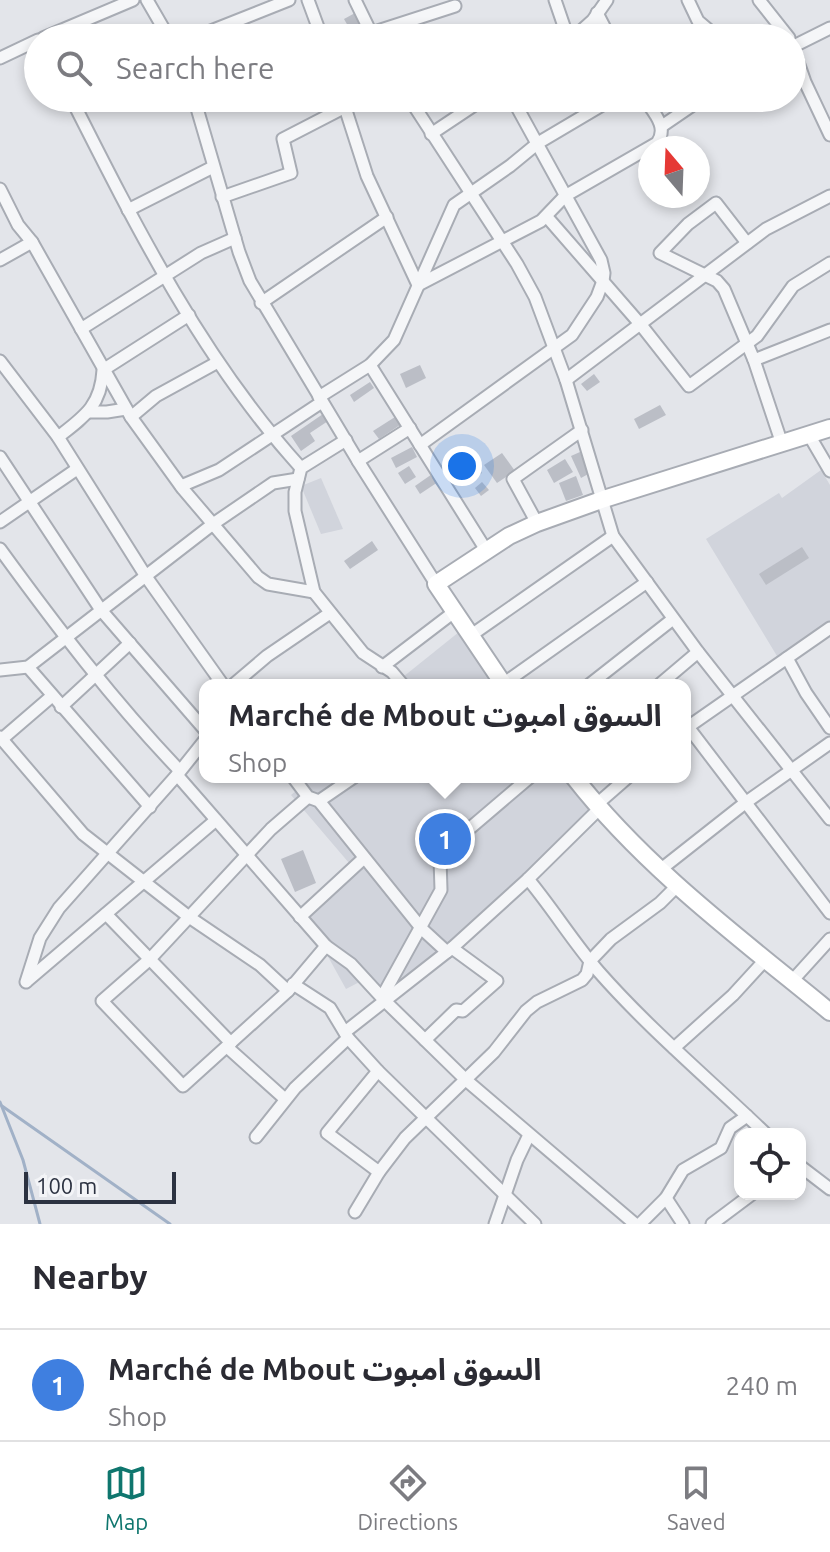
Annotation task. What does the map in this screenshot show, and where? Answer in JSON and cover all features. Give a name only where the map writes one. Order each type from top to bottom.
[{"type":"main road","points":[[496,679],[436,584],[486,550],[537,523],[830,428]]},
{"type":"main road","points":[[579,783],[660,870],[830,1012]]},
{"type":"street","points":[[76,24],[133,0]]},
{"type":"street","points":[[147,0],[161,24]]},
{"type":"street","points":[[308,0],[317,24]]},
{"type":"street","points":[[355,0],[366,24]]},
{"type":"street","points":[[555,0],[565,24]]},
{"type":"street","points":[[688,0],[702,24]]},
{"type":"street","points":[[759,0],[778,24]]},
{"type":"street","points":[[226,24],[281,1]]},
{"type":"street","points":[[590,24],[602,4]]},
{"type":"street","points":[[602,4],[607,24]]},
{"type":"street","points":[[405,24],[455,6]]},
{"type":"street","points":[[806,39],[830,28]]},
{"type":"street","points":[[0,58],[24,47]]},
{"type":"street","points":[[806,84],[830,135]]},
{"type":"street","points":[[78,112],[128,210],[189,315],[218,362],[299,473],[295,511],[314,592],[363,653],[398,679]]},
{"type":"street","points":[[198,112],[235,238],[261,303],[436,584]]},
{"type":"street","points":[[222,197],[291,173],[283,139],[328,112]]},
{"type":"street","points":[[346,112],[367,176],[418,285]]},
{"type":"street","points":[[418,112],[535,297],[566,380],[613,536],[698,652],[830,819]]},
{"type":"street","points":[[431,134],[464,112]]},
{"type":"street","points":[[420,445],[572,335],[597,297],[603,281],[601,260],[520,112]]},
{"type":"street","points":[[181,486],[219,470],[370,365],[394,340],[450,210],[538,143],[590,112]]},
{"type":"street","points":[[418,285],[547,217],[565,196],[657,143],[662,137],[662,126],[653,112]]},
{"type":"street","points":[[662,126],[682,112]]},
{"type":"street","points":[[128,210],[213,167]]},
{"type":"street","points":[[0,189],[128,413],[181,486],[258,577],[268,584],[314,592]]},
{"type":"street","points":[[566,380],[747,243],[783,219],[830,196]]},
{"type":"street","points":[[747,243],[716,203],[688,224],[660,253],[717,281],[729,297],[782,444]]},
{"type":"street","points":[[261,303],[387,217]]},
{"type":"street","points":[[547,217],[641,325],[689,386],[763,330],[793,286],[830,263]]},
{"type":"street","points":[[81,329],[201,253],[235,238]]},
{"type":"street","points":[[0,260],[32,242]]},
{"type":"street","points":[[103,370],[189,315]]},
{"type":"street","points":[[754,360],[830,330]]},
{"type":"street","points":[[0,361],[58,437],[147,578],[219,679]]},
{"type":"street","points":[[90,412],[128,413],[218,362]]},
{"type":"street","points":[[370,365],[486,550]]},
{"type":"street","points":[[58,437],[90,412],[102,386],[103,370]]},
{"type":"street","points":[[358,461],[410,428]]},
{"type":"street","points":[[537,523],[513,479],[582,430]]},
{"type":"street","points":[[809,435],[830,471]]},
{"type":"street","points":[[0,670],[28,667],[213,524],[273,483],[299,473],[346,440]]},
{"type":"street","points":[[0,457],[101,610],[199,723]]},
{"type":"street","points":[[0,522],[77,469]]},
{"type":"street","points":[[470,636],[613,536]]},
{"type":"street","points":[[0,549],[66,638],[246,856],[326,946],[351,964],[466,1080],[638,1224],[666,1198],[683,1170],[721,1148],[730,1128],[747,1116]]},
{"type":"street","points":[[504,679],[647,582]]},
{"type":"street","points":[[382,667],[454,612]]},
{"type":"street","points":[[240,679],[267,656],[330,613]]},
{"type":"street","points":[[597,679],[673,619]]},
{"type":"street","points":[[691,723],[830,628]]},
{"type":"street","points":[[61,707],[130,643]]},
{"type":"street","points":[[666,679],[698,652]]},
{"type":"street","points":[[787,658],[830,728]]},
{"type":"street","points":[[28,667],[150,807]]},
{"type":"street","points":[[52,696],[1,738],[75,826],[189,917],[290,987],[330,1008],[346,1035],[378,1071],[535,1224]]},
{"type":"street","points":[[691,733],[830,913]]},
{"type":"street","points":[[660,870],[745,803],[830,743]]},
{"type":"street","points":[[199,748],[48,924],[34,952],[26,982],[216,820]]},
{"type":"street","points":[[299,783],[422,929],[497,981],[463,1011],[456,1010],[425,1040]]},
{"type":"street","points":[[326,946],[290,987],[183,1086],[102,1001],[150,959],[246,856],[314,799],[343,783]]},
{"type":"street","points":[[383,999],[441,890],[442,852],[523,783]]},
{"type":"street","points":[[256,1137],[285,1099],[383,999],[450,950],[528,879],[622,783]]},
{"type":"street","points":[[300,917],[364,858]]},
{"type":"street","points":[[528,879],[553,908],[590,961],[636,1011],[760,1128]]},
{"type":"street","points":[[355,1212],[379,1172],[405,1138],[512,1033],[532,1006],[582,980],[590,961],[611,939],[660,903],[678,885]]},
{"type":"street","points":[[106,914],[229,1045],[285,1099]]},
{"type":"street","points":[[792,981],[830,939]]},
{"type":"street","points":[[674,1048],[733,995],[766,959]]},
{"type":"street","points":[[378,1071],[327,1133],[379,1172]]},
{"type":"street","points":[[495,1224],[529,1135]]},
{"type":"street","points":[[806,1171],[830,1189]]},
{"type":"street","points":[[666,1198],[683,1224]]},
{"type":"street","points":[[712,1224],[744,1200]]},
{"type":"shaded area","points":[[821,470],[830,485],[830,622],[777,656],[706,539],[779,493],[782,498]]},
{"type":"shaded area","points":[[321,478],[343,529],[321,534],[301,486]]},
{"type":"shaded area","points":[[459,632],[494,679],[400,679]]},
{"type":"shaded area","points":[[306,783],[574,783],[593,807],[525,876],[440,953],[388,994],[371,976],[346,989],[306,917],[355,870],[291,795]]},
{"type":"building","points":[[355,13],[361,24],[347,24],[344,19]]},
{"type":"building","points":[[420,365],[426,378],[406,388],[400,374]]},
{"type":"building","points":[[594,374],[600,382],[587,391],[581,384]]},
{"type":"building","points":[[370,382],[374,388],[354,402],[350,395]]},
{"type":"building","points":[[660,405],[666,415],[639,429],[634,419]]},
{"type":"building","points":[[323,414],[328,421],[310,433],[315,441],[301,451],[291,436]]},
{"type":"building","points":[[395,417],[400,425],[379,439],[373,431]]},
{"type":"building","points":[[412,447],[417,457],[396,468],[391,458]]},
{"type":"building","points":[[580,452],[590,473],[581,478],[571,456]]},
{"type":"building","points":[[502,453],[515,471],[497,483],[484,465]]},
{"type":"building","points":[[565,459],[573,472],[554,483],[547,470]]},
{"type":"building","points":[[476,465],[482,473],[467,484],[461,475]]},
{"type":"building","points":[[409,466],[416,477],[405,484],[398,473]]},
{"type":"building","points":[[435,472],[441,480],[420,494],[415,486]]},
{"type":"building","points":[[576,476],[583,495],[566,501],[559,483]]},
{"type":"building","points":[[482,482],[489,490],[481,496],[475,488]]},
{"type":"building","points":[[372,541],[378,550],[350,569],[344,561]]},
{"type":"building","points":[[802,547],[809,558],[766,585],[759,574]]},
{"type":"building","points":[[303,850],[316,883],[295,892],[281,859]]},
{"type":"waterway","points":[[0,1102],[23,1160],[40,1224]]},
{"type":"waterway","points":[[2,1106],[170,1224]]},
{"type":"place","name":"Marché de Mbout السوق امبوت","points":[[445,839]]}]
